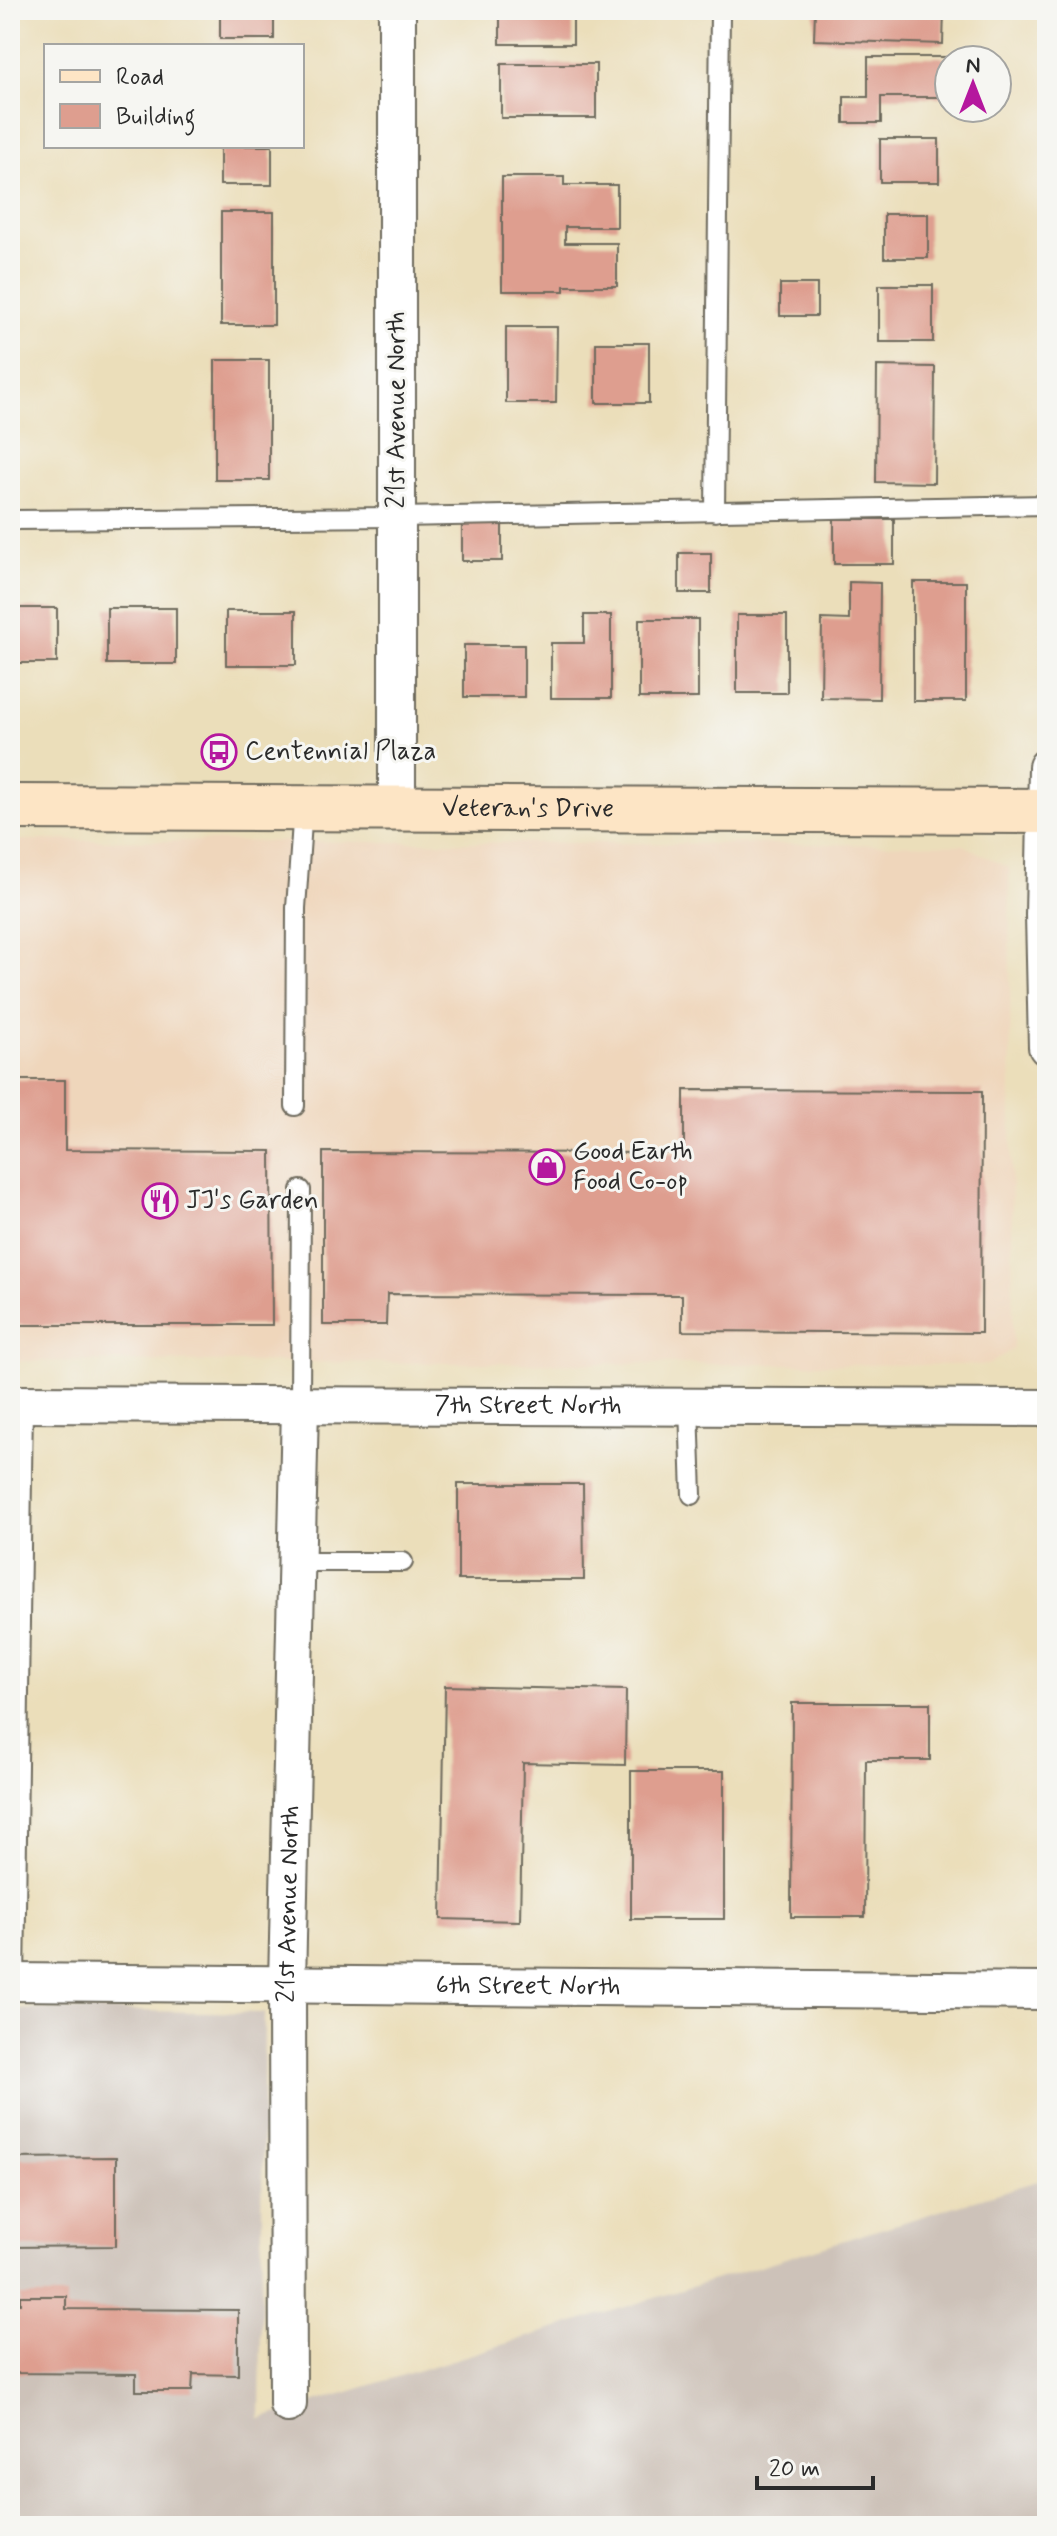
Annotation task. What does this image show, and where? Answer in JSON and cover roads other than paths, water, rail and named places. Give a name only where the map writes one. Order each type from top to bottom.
[{"type":"street","name":"21st Avenue North","points":[[397,10],[397,809]]},
{"type":"street","points":[[1047,767],[1044,915],[1047,1047]]},
{"type":"street","name":"Veteran's Drive","points":[[10,807],[1046,811]]},
{"type":"street","name":"7th Street North","points":[[16,1404],[1047,1408]]},
{"type":"street","name":"21st Avenue North","points":[[288,2404],[287,1983],[300,1406]]},
{"type":"street","name":"6th Street North","points":[[13,1982],[1047,1991]]},
{"type":"lane","points":[[715,512],[720,10]]},
{"type":"lane","points":[[10,520],[398,517],[1047,505]]},
{"type":"lane","points":[[295,1106],[296,908],[303,808]]},
{"type":"lane","points":[[300,1406],[301,1190]]},
{"type":"lane","points":[[13,1982],[16,1404]]},
{"type":"lane","points":[[689,1407],[692,1495]]},
{"type":"lane","points":[[296,1562],[403,1562]]},
{"type":"place","name":"Centennial Plaza","points":[[219,752]]},
{"type":"place","name":"Good Earth Food Co-op","points":[[547,1167]]},
{"type":"place","name":"JJ's Garden","points":[[160,1201]]}]
